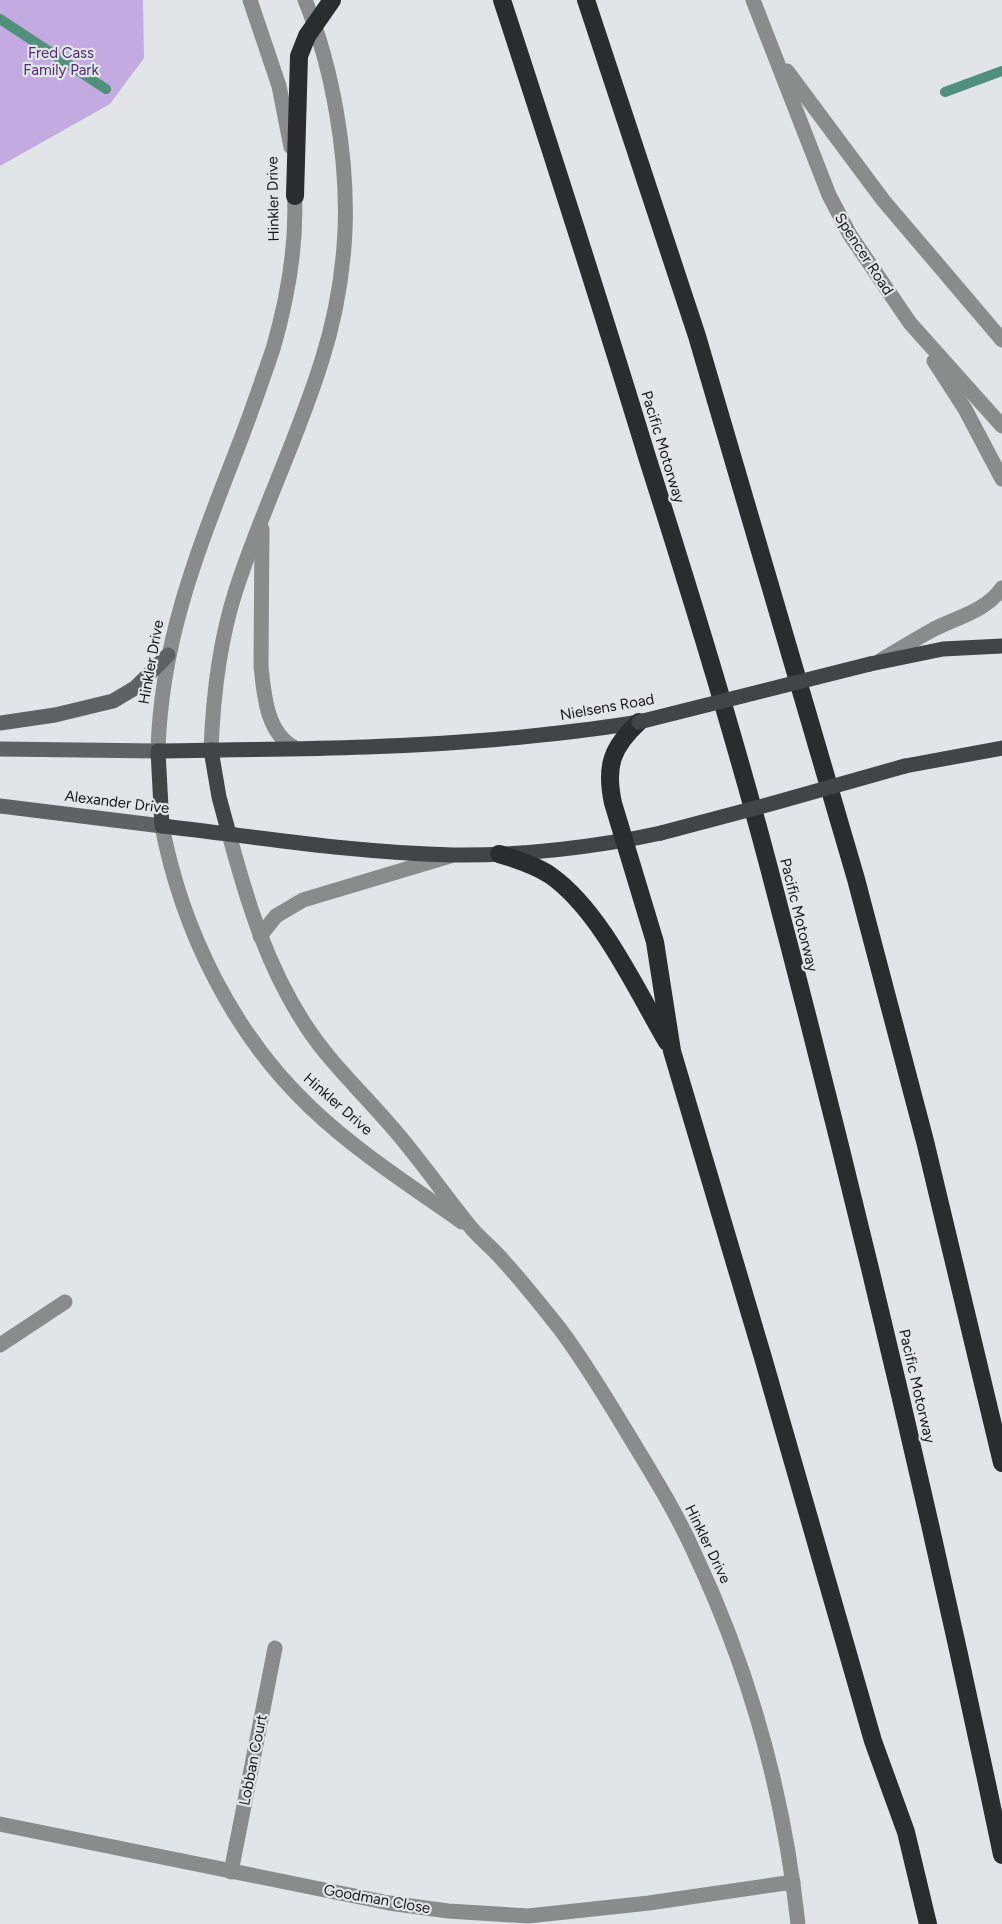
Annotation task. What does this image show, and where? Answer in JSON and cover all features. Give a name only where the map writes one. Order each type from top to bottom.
[{"type":"highway","points":[[295,196],[299,56],[302,46],[332,0]]},
{"type":"highway","name":"Pacific Motorway","points":[[502,0],[564,189],[704,637],[769,866],[893,1358],[1002,1854]]},
{"type":"highway","points":[[586,0],[698,336],[856,879],[925,1141],[1002,1463]]},
{"type":"highway","points":[[639,722],[621,741],[610,767],[610,791],[655,942],[672,1051],[873,1741],[906,1832],[928,1924]]},
{"type":"highway","points":[[499,854],[548,874],[580,903],[605,937],[672,1051]]},
{"type":"main road","name":"Nielsens Road","points":[[158,752],[395,747],[564,733],[639,722],[874,663],[943,649],[1002,646]]},
{"type":"main road","points":[[0,723],[55,715],[113,700],[135,688],[168,655]]},
{"type":"main road","points":[[229,834],[359,850],[454,855],[499,854],[624,840],[774,803],[904,766],[1002,748]]},
{"type":"main road","points":[[0,749],[158,752]]},
{"type":"main road","name":"Hinkler Drive","points":[[212,750],[219,797],[229,834]]},
{"type":"main road","name":"Hinkler Drive","points":[[158,752],[162,826]]},
{"type":"main road","name":"Alexander Drive","points":[[0,806],[229,834]]},
{"type":"street","name":"Hinkler Drive","points":[[158,752],[161,704],[168,655],[187,585],[276,340],[288,289],[295,196],[290,142],[279,86],[250,0]]},
{"type":"street","name":"Hinkler Drive","points":[[212,750],[215,686],[222,645],[236,591],[262,517],[298,429],[322,359],[335,306],[342,258],[345,230],[341,156],[335,109],[315,24],[305,0]]},
{"type":"street","name":"Spencer Road","points":[[753,0],[837,214],[910,323],[1002,426]]},
{"type":"street","name":"Spencer Road","points":[[775,54],[883,200],[1002,340]]},
{"type":"street","points":[[910,323],[965,409],[1002,479]]},
{"type":"street","points":[[262,517],[261,666],[263,686],[267,711],[277,732],[294,748]]},
{"type":"street","points":[[874,663],[982,606],[1002,588]]},
{"type":"street","name":"Hinkler Drive","points":[[162,826],[172,869],[198,942],[212,973],[243,1028],[265,1058],[311,1108],[345,1137],[474,1231]]},
{"type":"street","name":"Hinkler Drive","points":[[229,834],[260,936],[277,975],[306,1027],[403,1140],[474,1231],[498,1255],[561,1331],[604,1394],[651,1471],[693,1549],[724,1623],[753,1703],[776,1784],[798,1924]]},
{"type":"street","points":[[260,936],[276,916],[303,900],[454,855]]},
{"type":"street","points":[[0,1345],[65,1302]]},
{"type":"street","name":"Lobban Court","points":[[231,1872],[274,1648]]},
{"type":"street","name":"Goodman Close","points":[[0,1824],[389,1904],[448,1911],[528,1916],[793,1882]]},
{"type":"green space","name":"Fred Cass Family Park","points":[[0,0],[143,0],[144,58],[110,104],[0,166]]},
{"type":"waterway","points":[[0,19],[106,89]]},
{"type":"waterway","points":[[945,92],[1002,71]]}]
